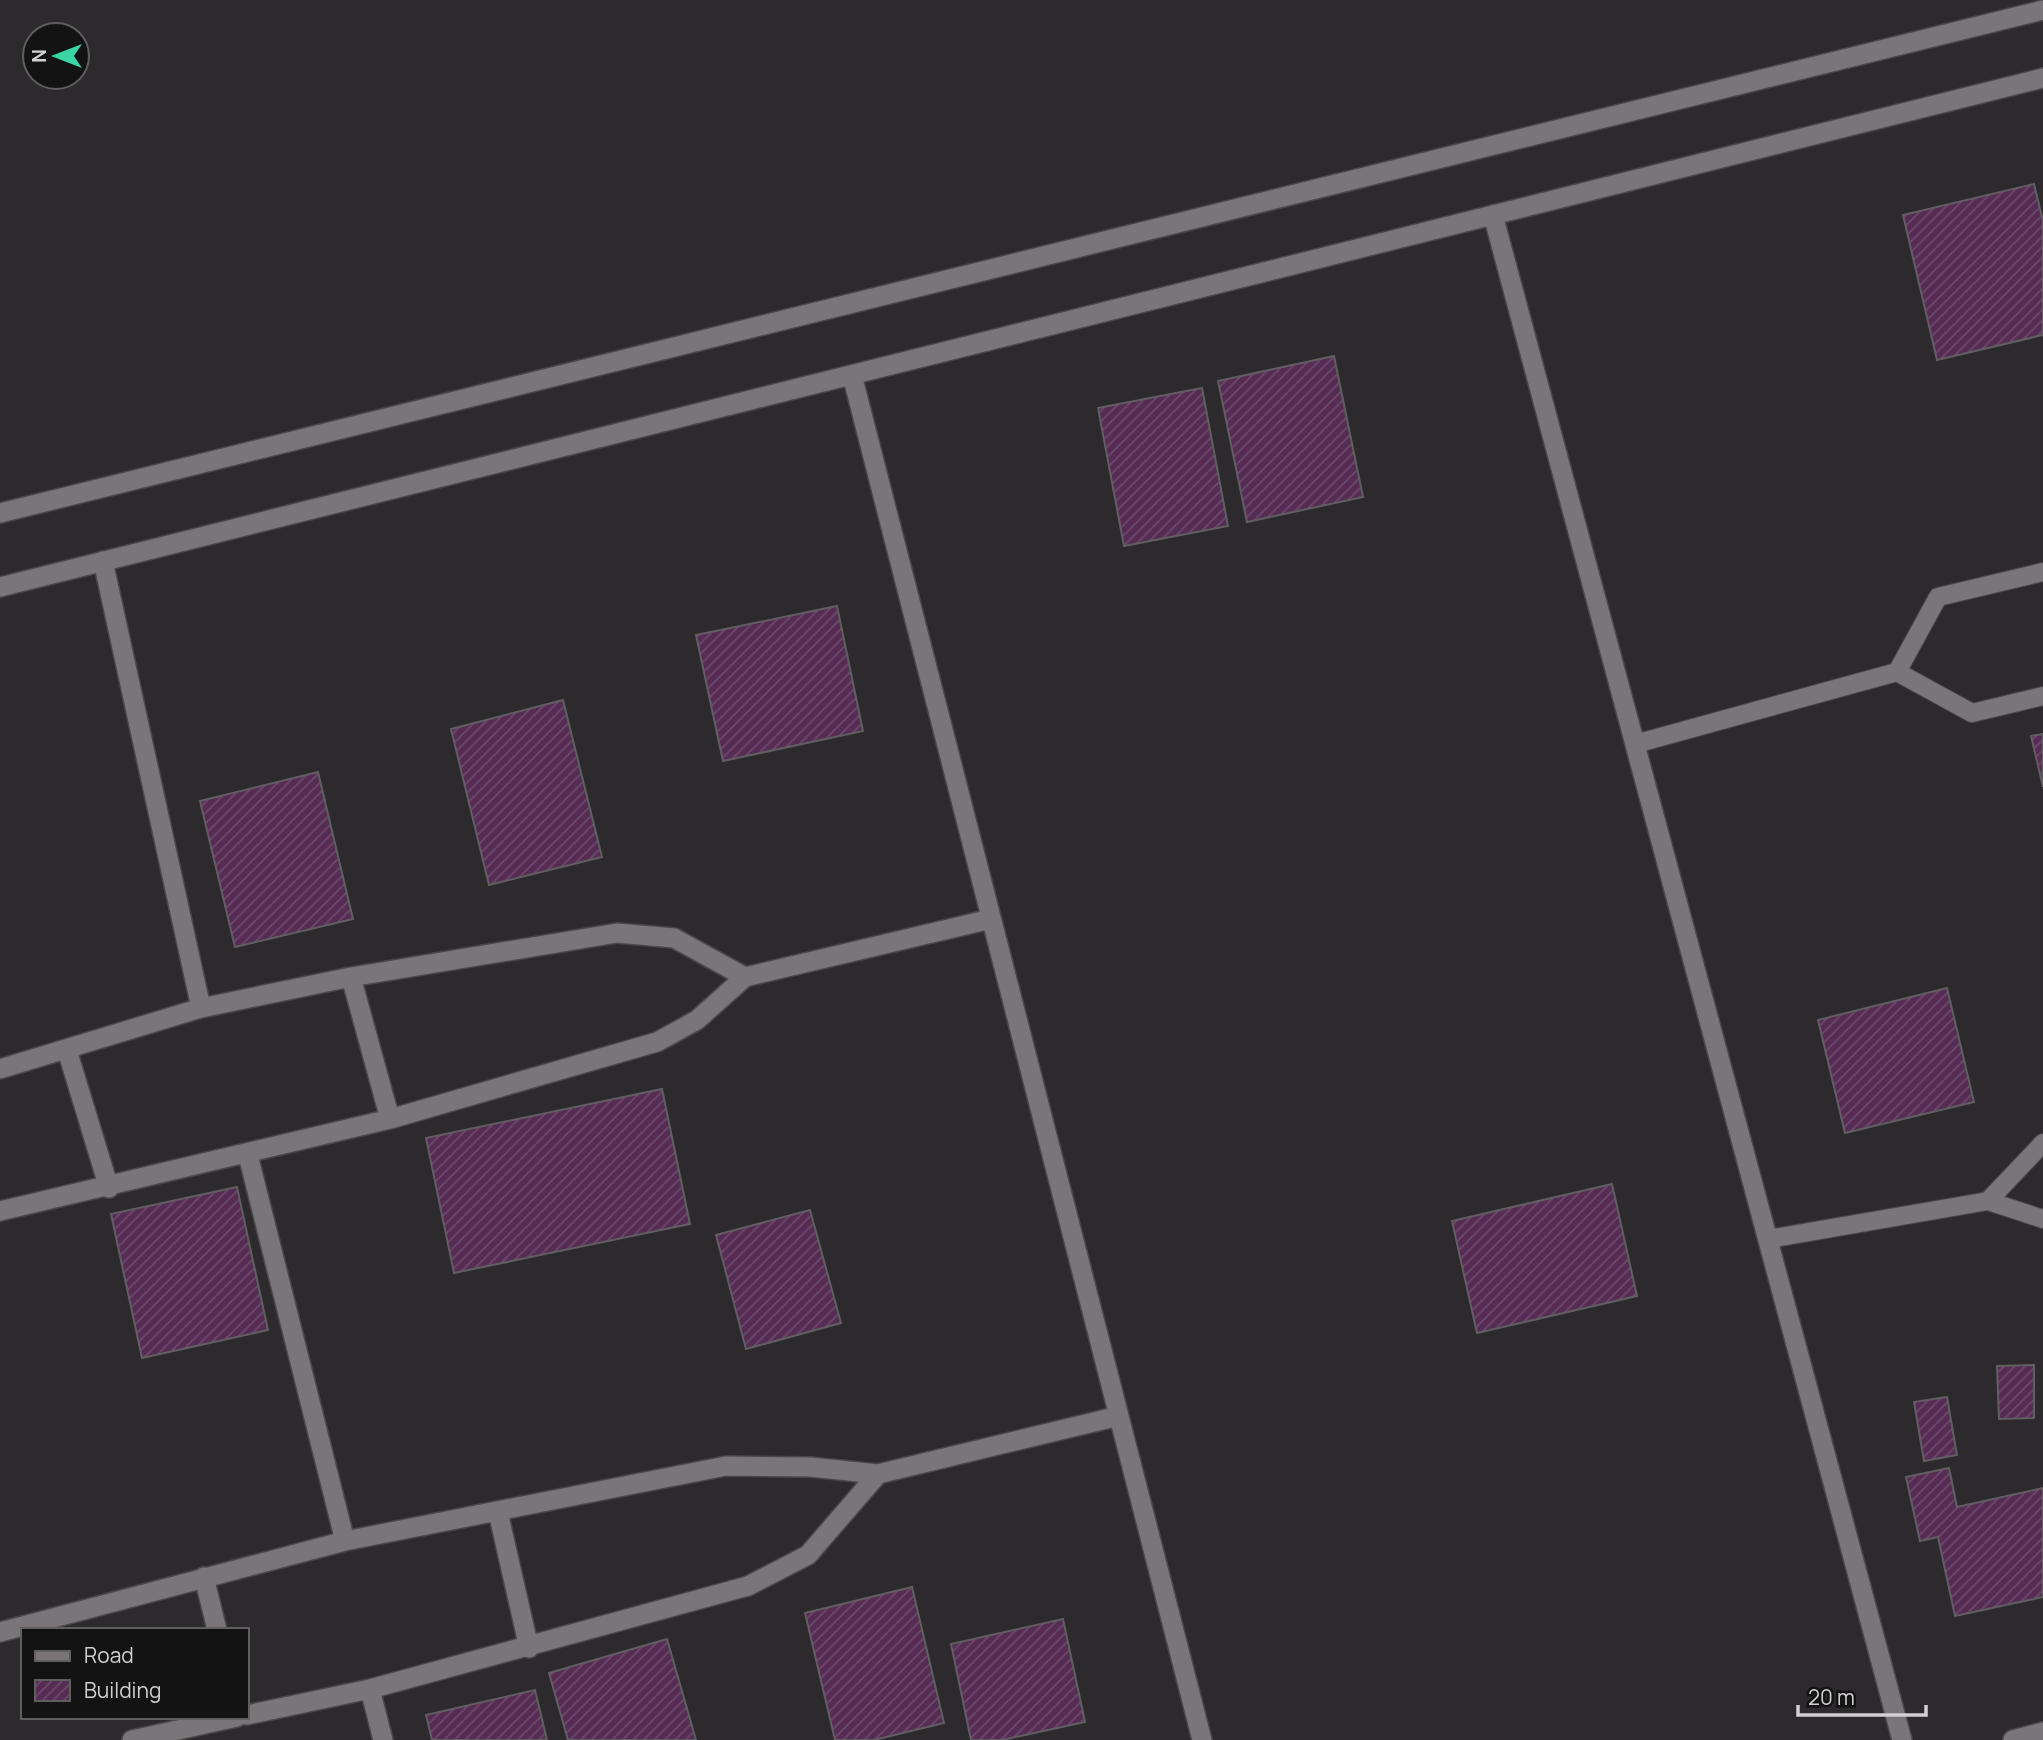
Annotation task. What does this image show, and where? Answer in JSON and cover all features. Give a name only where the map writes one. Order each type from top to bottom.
[{"type":"street","points":[[0,513],[2043,10]]},
{"type":"street","points":[[0,587],[2043,78]]},
{"type":"street","points":[[1493,215],[1902,1740]]},
{"type":"street","points":[[852,375],[1202,1740]]},
{"type":"street","points":[[103,561],[201,1008]]},
{"type":"street","points":[[0,1212],[390,1119],[657,1042],[697,1020],[745,977],[991,919]]},
{"type":"street","points":[[0,1069],[201,1008],[351,977],[617,933],[674,938],[745,977]]},
{"type":"street","points":[[351,977],[390,1119]]},
{"type":"street","points":[[67,1050],[109,1188]]},
{"type":"street","points":[[248,1155],[345,1541]]},
{"type":"street","points":[[0,1632],[345,1541],[726,1466],[810,1468],[878,1474],[1119,1416]]},
{"type":"street","points":[[248,1715],[370,1689],[529,1648],[748,1586],[808,1555],[878,1474]]},
{"type":"street","points":[[498,1512],[529,1648]]},
{"type":"street","points":[[204,1577],[217,1628]]},
{"type":"street","points":[[370,1689],[383,1740]]},
{"type":"street","points":[[131,1740],[228,1719]]},
{"type":"street","points":[[2013,1740],[2043,1732]]},
{"type":"lane","points":[[1898,672],[1938,597],[2043,572]]},
{"type":"lane","points":[[1635,744],[1898,672],[1972,713],[2043,696]]},
{"type":"lane","points":[[1988,1201],[2043,1143]]},
{"type":"lane","points":[[1768,1239],[1988,1201],[2043,1220]]},
{"type":"building","points":[[2034,184],[2043,221],[2043,335],[1937,360],[1903,215]]},
{"type":"building","points":[[1334,356],[1363,497],[1247,522],[1218,381]]},
{"type":"building","points":[[1202,388],[1228,526],[1124,546],[1098,408]]},
{"type":"building","points":[[837,606],[863,731],[723,761],[696,635]]},
{"type":"building","points":[[563,700],[602,857],[489,885],[451,729]]},
{"type":"building","points":[[2043,734],[2043,787],[2031,736]]},
{"type":"building","points":[[318,772],[353,919],[235,947],[200,801]]},
{"type":"building","points":[[1947,988],[1974,1102],[1845,1133],[1818,1020]]},
{"type":"building","points":[[662,1089],[690,1224],[454,1273],[426,1138]]},
{"type":"building","points":[[1612,1184],[1637,1296],[1477,1333],[1452,1221]]},
{"type":"building","points":[[237,1187],[268,1330],[142,1358],[111,1214]]},
{"type":"building","points":[[810,1210],[841,1323],[746,1349],[716,1235]]},
{"type":"building","points":[[2034,1365],[2034,1418],[1999,1419],[1997,1366]]},
{"type":"building","points":[[1947,1397],[1957,1455],[1924,1461],[1914,1402]]},
{"type":"building","points":[[1949,1468],[1957,1507],[2043,1488],[2043,1597],[1955,1616],[1938,1537],[1920,1541],[1906,1477]]},
{"type":"building","points":[[912,1587],[944,1723],[874,1740],[835,1740],[805,1613]]},
{"type":"building","points":[[1063,1619],[1085,1722],[1002,1740],[971,1740],[951,1644]]},
{"type":"building","points":[[667,1639],[696,1740],[568,1740],[549,1673]]},
{"type":"building","points":[[535,1690],[547,1740],[432,1740],[426,1715]]}]
